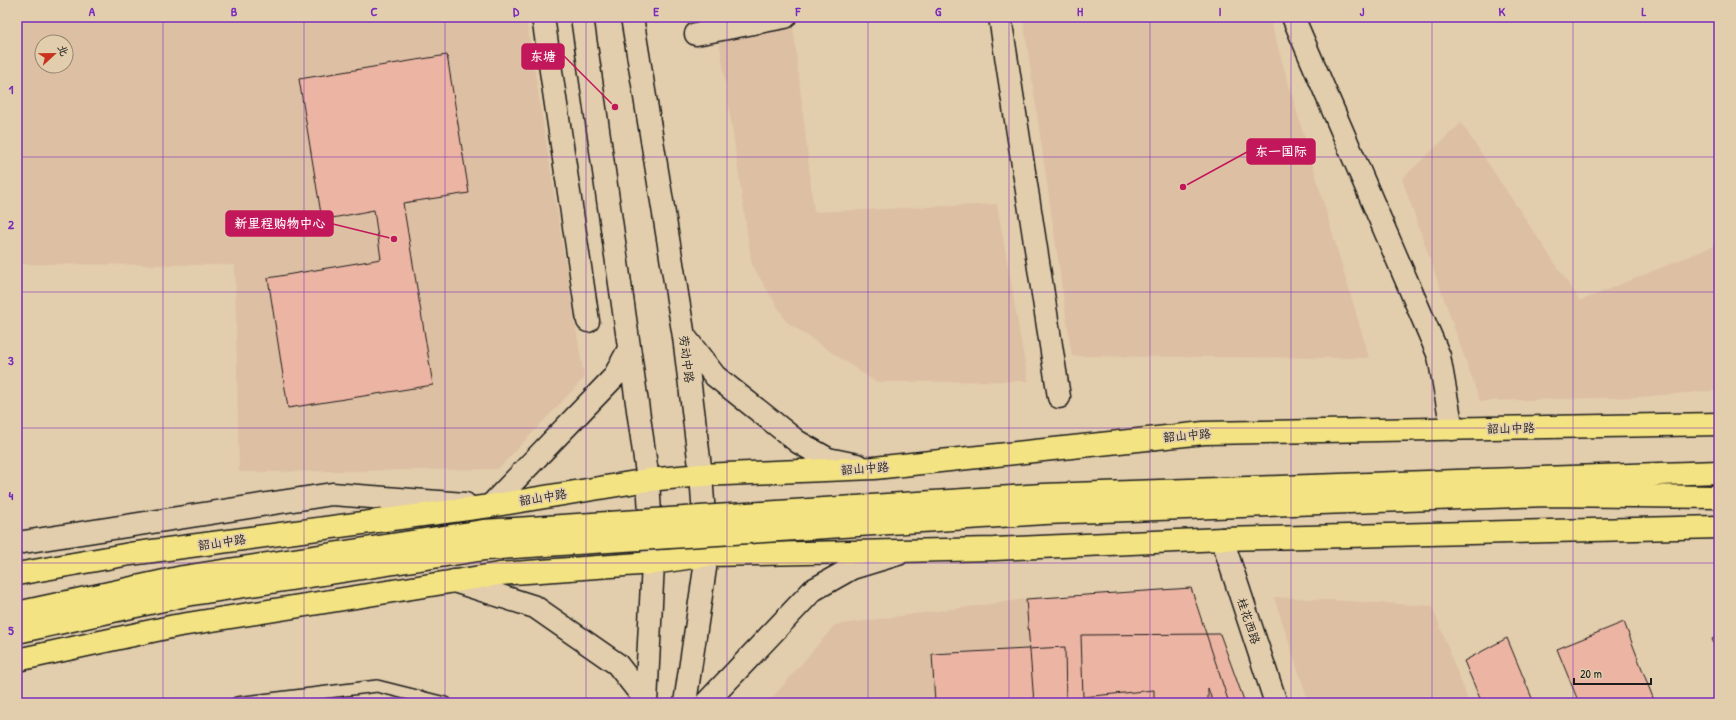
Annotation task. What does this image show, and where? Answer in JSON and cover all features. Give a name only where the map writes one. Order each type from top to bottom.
[{"type":"main road","points":[[543,17],[588,321]]},
{"type":"main road","points":[[582,17],[648,480],[653,563],[646,702]]},
{"type":"main road","name":"劳动中路","points":[[632,17],[684,337],[701,475],[707,555],[685,703]]},
{"type":"main road","points":[[696,34],[785,17]]},
{"type":"main road","points":[[1000,17],[1059,397]]},
{"type":"main road","points":[[1293,17],[1438,356],[1452,429]]},
{"type":"main road","points":[[684,337],[715,376],[798,442],[828,459],[874,468]]},
{"type":"main road","points":[[17,544],[332,494],[490,506],[614,377],[629,349]]},
{"type":"main road","name":"韶山中路","points":[[17,574],[130,554],[490,506],[648,480],[701,475],[874,468],[1204,433],[1719,424]]},
{"type":"main road","points":[[17,613],[183,577],[483,531],[1043,495],[1719,472]]},
{"type":"main road","points":[[17,632],[186,595],[485,549],[1044,513],[1548,495],[1719,497]]},
{"type":"main road","points":[[17,660],[175,626],[499,574],[653,563],[707,555],[994,549],[1222,539],[1719,527]]},
{"type":"main road","name":"桂花西路","points":[[1222,539],[1276,703]]},
{"type":"main road","points":[[706,703],[813,590],[852,568],[912,550]]},
{"type":"main road","points":[[454,581],[535,607],[617,664],[646,702]]},
{"type":"lane","points":[[237,703],[376,686],[445,703]]},
{"type":"shaded area","points":[[17,17],[526,17],[584,378],[498,469],[239,472],[235,265],[17,264]]},
{"type":"shaded area","points":[[716,17],[792,17],[814,212],[997,204],[1028,381],[876,382],[787,322],[752,265]]},
{"type":"shaded area","points":[[1023,17],[1269,17],[1369,358],[1072,356]]},
{"type":"shaded area","points":[[1461,123],[1580,301],[1719,244],[1719,390],[1639,397],[1480,401],[1402,179]]},
{"type":"shaded area","points":[[1274,597],[1432,606],[1469,703],[1309,703]]},
{"type":"shaded area","points":[[1026,599],[1034,703],[768,703],[835,625]]},
{"type":"building","points":[[447,55],[469,193],[403,203],[433,385],[288,408],[268,278],[381,259],[374,210],[322,220],[299,79]]},
{"type":"building","points":[[1191,588],[1229,703],[1034,703],[1026,599]]},
{"type":"building","points":[[1624,622],[1655,703],[1579,703],[1557,649]]},
{"type":"building","points":[[1220,634],[1245,703],[1213,703],[1208,688],[1208,703],[1154,703],[1154,690],[1083,697],[1081,635]]},
{"type":"building","points":[[1719,636],[1719,656],[1712,639]]},
{"type":"building","points":[[1507,638],[1534,703],[1482,703],[1464,661]]},
{"type":"building","points":[[1065,647],[1066,703],[935,703],[932,654]]},
{"type":"place","name":"东塘","points":[[615,107]]},
{"type":"place","name":"东一国际","points":[[1183,187]]},
{"type":"place","name":"新里程购物中心","points":[[394,239]]}]
